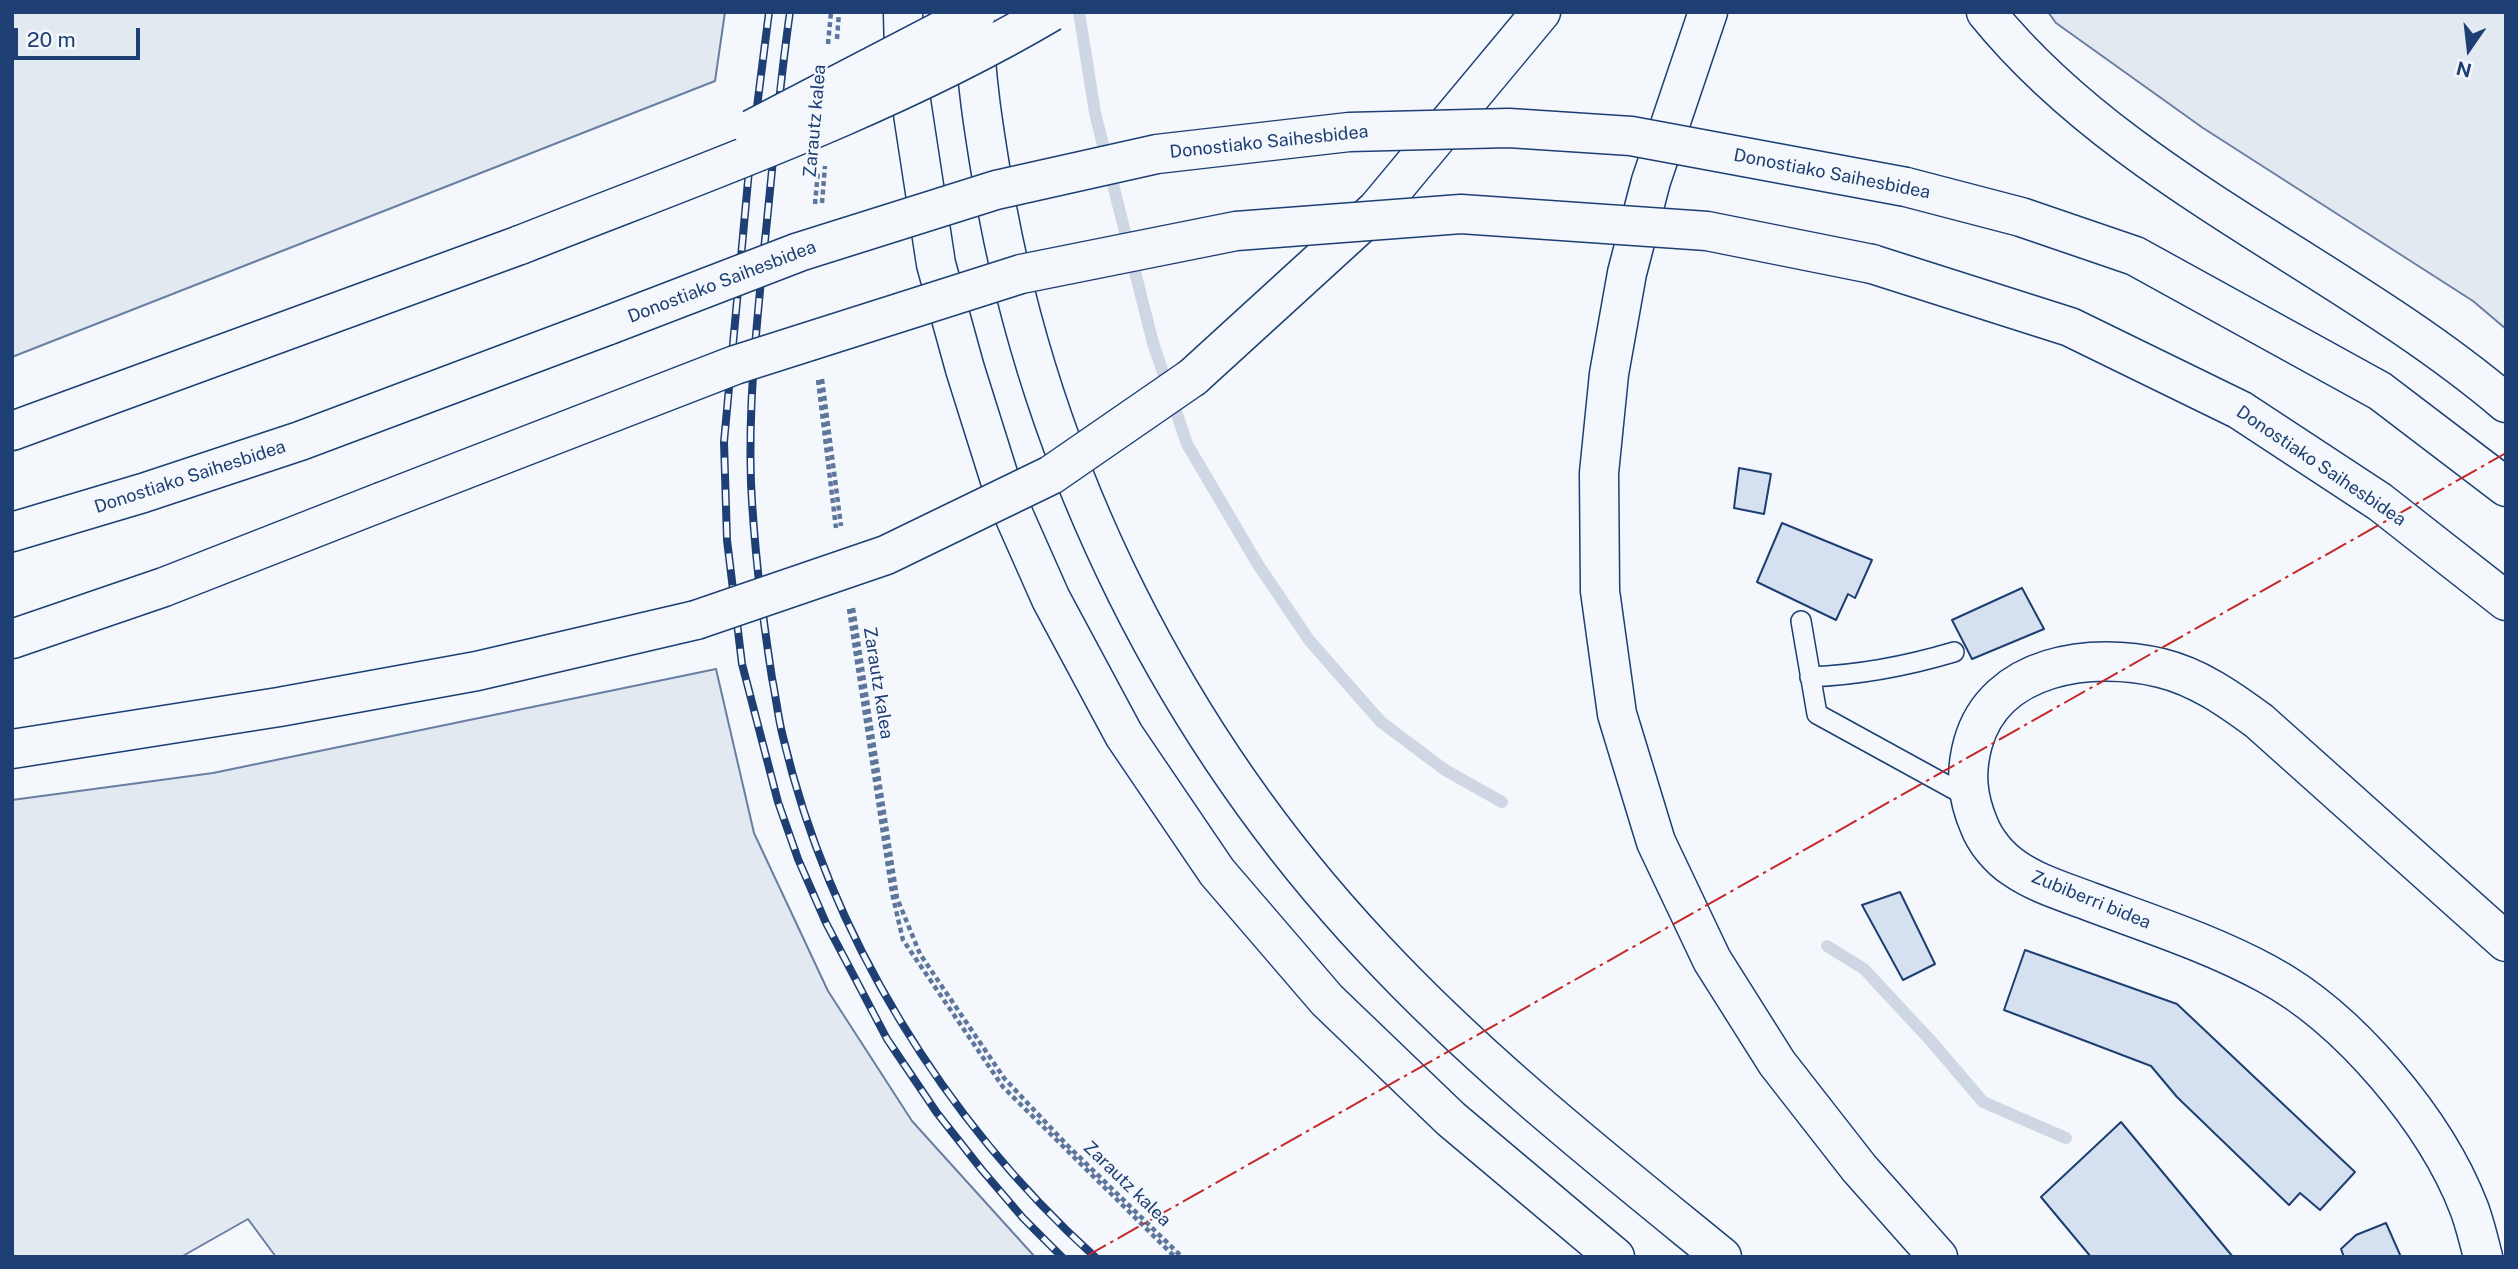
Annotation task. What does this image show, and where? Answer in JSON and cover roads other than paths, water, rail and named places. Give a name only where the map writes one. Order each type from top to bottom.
[{"type":"main road","points":[[903,12],[904,55],[936,264],[965,369],[1010,505],[1051,599],[1124,735],[1217,872],[1327,1000],[1451,1119],[1615,1257]]},
{"type":"main road","points":[[520,245],[834,88],[975,12]]},
{"type":"main road","points":[[975,12],[974,43],[986,141],[1004,249],[1031,351],[1067,462],[1114,571],[1190,707],[1275,833],[1373,948],[1495,1068],[1722,1257]]},
{"type":"main road","points":[[12,431],[520,245],[832,121],[989,49],[1051,12]]},
{"type":"main road","points":[[12,749],[279,707],[477,671],[696,620],[886,555],[1051,475],[1193,377],[1377,209],[1541,12]]},
{"type":"main road","points":[[1708,12],[1651,181],[1627,273],[1609,374],[1599,473],[1600,591],[1617,714],[1656,842],[1713,960],[1777,1063],[1859,1168],[1938,1257]]},
{"type":"main road","points":[[1986,12],[2048,79],[2125,142],[2429,343],[2506,403]]},
{"type":"main road","name":"Donostiako Saihesbidea","points":[[12,532],[300,441],[799,252],[996,190],[1157,154],[1349,132],[1509,128],[1632,136],[1906,187],[2021,217],[2135,256],[2380,391],[2506,487]]},
{"type":"main road","name":"Donostiako Saihesbidea","points":[[12,639],[164,587],[735,365],[1021,274],[1236,231],[1461,214],[1707,230],[1872,264],[2070,327],[2240,410],[2380,502],[2506,601]]},
{"type":"main road","name":"Zubiberri bidea","points":[[2483,1257],[2469,1208],[2441,1152],[2408,1100],[2355,1042],[2320,1011],[2269,975],[2212,948],[2040,882],[2013,868],[1993,849],[1979,826],[1970,798],[1967,765],[1978,727],[1996,700],[2025,678],[2062,664],[2110,662],[2161,668],[2215,689],[2259,721],[2506,942]]},
{"type":"lane","points":[[1801,621],[1817,714],[1970,798]]},
{"type":"lane","points":[[1810,677],[1853,675],[1919,663],[1954,652]]},
{"type":"waterway","points":[[1079,12],[1095,113],[1153,343],[1187,444],[1257,563],[1309,640],[1381,722],[1445,770],[1502,802]]},
{"type":"waterway","points":[[1827,946],[1864,969],[1983,1102],[2066,1138]]},
{"type":"railway","points":[[769,12],[749,170],[724,442],[727,540],[742,664],[778,802],[798,859],[826,923],[887,1039],[937,1113],[982,1170],[1023,1218],[1062,1257]]},
{"type":"railway","points":[[790,12],[756,331],[750,453],[759,581],[783,737],[804,811],[830,883],[863,953],[900,1020],[942,1085],[989,1146],[1040,1203],[1095,1257]]}]
